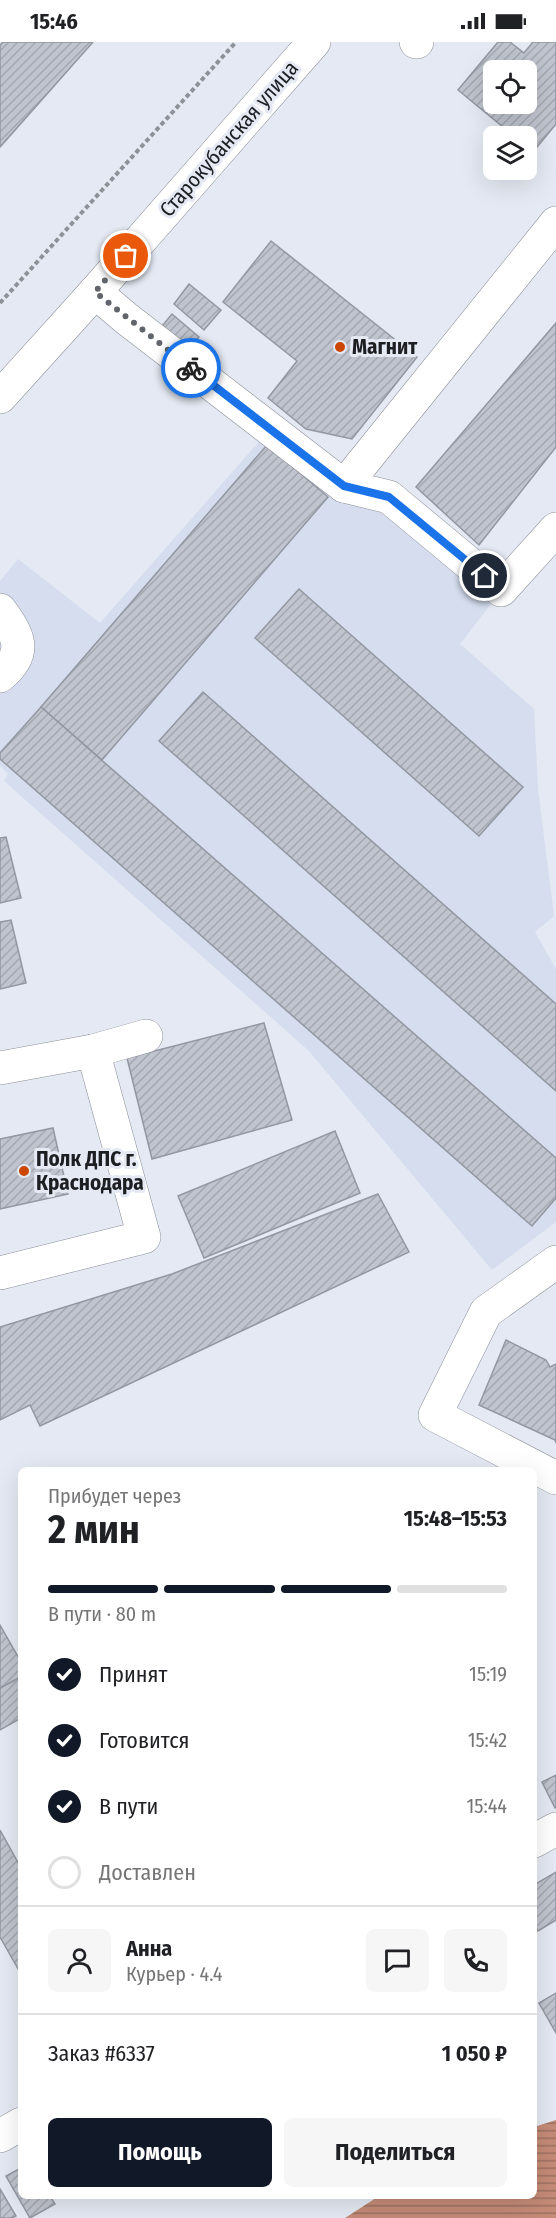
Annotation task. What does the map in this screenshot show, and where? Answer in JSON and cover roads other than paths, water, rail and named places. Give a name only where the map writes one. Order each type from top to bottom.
[{"type":"street","name":"Старокубанская улица","points":[[5,382],[95,292],[296,48]]},
{"type":"street","points":[[344,486],[556,223]]},
{"type":"street","points":[[95,292],[344,486],[389,497],[501,590],[556,530]]},
{"type":"street","points":[[0,610],[16,633],[18,651],[8,669],[0,676]]},
{"type":"street","points":[[0,1068],[93,1051],[146,1036]]},
{"type":"street","points":[[0,1273],[144,1237],[93,1051]]},
{"type":"street","points":[[535,1467],[435,1415],[486,1312],[556,1262]]},
{"type":"street","points":[[537,1468],[556,1478]]},
{"type":"street","points":[[537,1839],[556,1829]]},
{"type":"street","points":[[0,2136],[18,2126]]},
{"type":"place","name":"Магнит","points":[[340,347]]},
{"type":"place","name":"Полк ДПС г. Краснодара","points":[[24,1171]]}]
